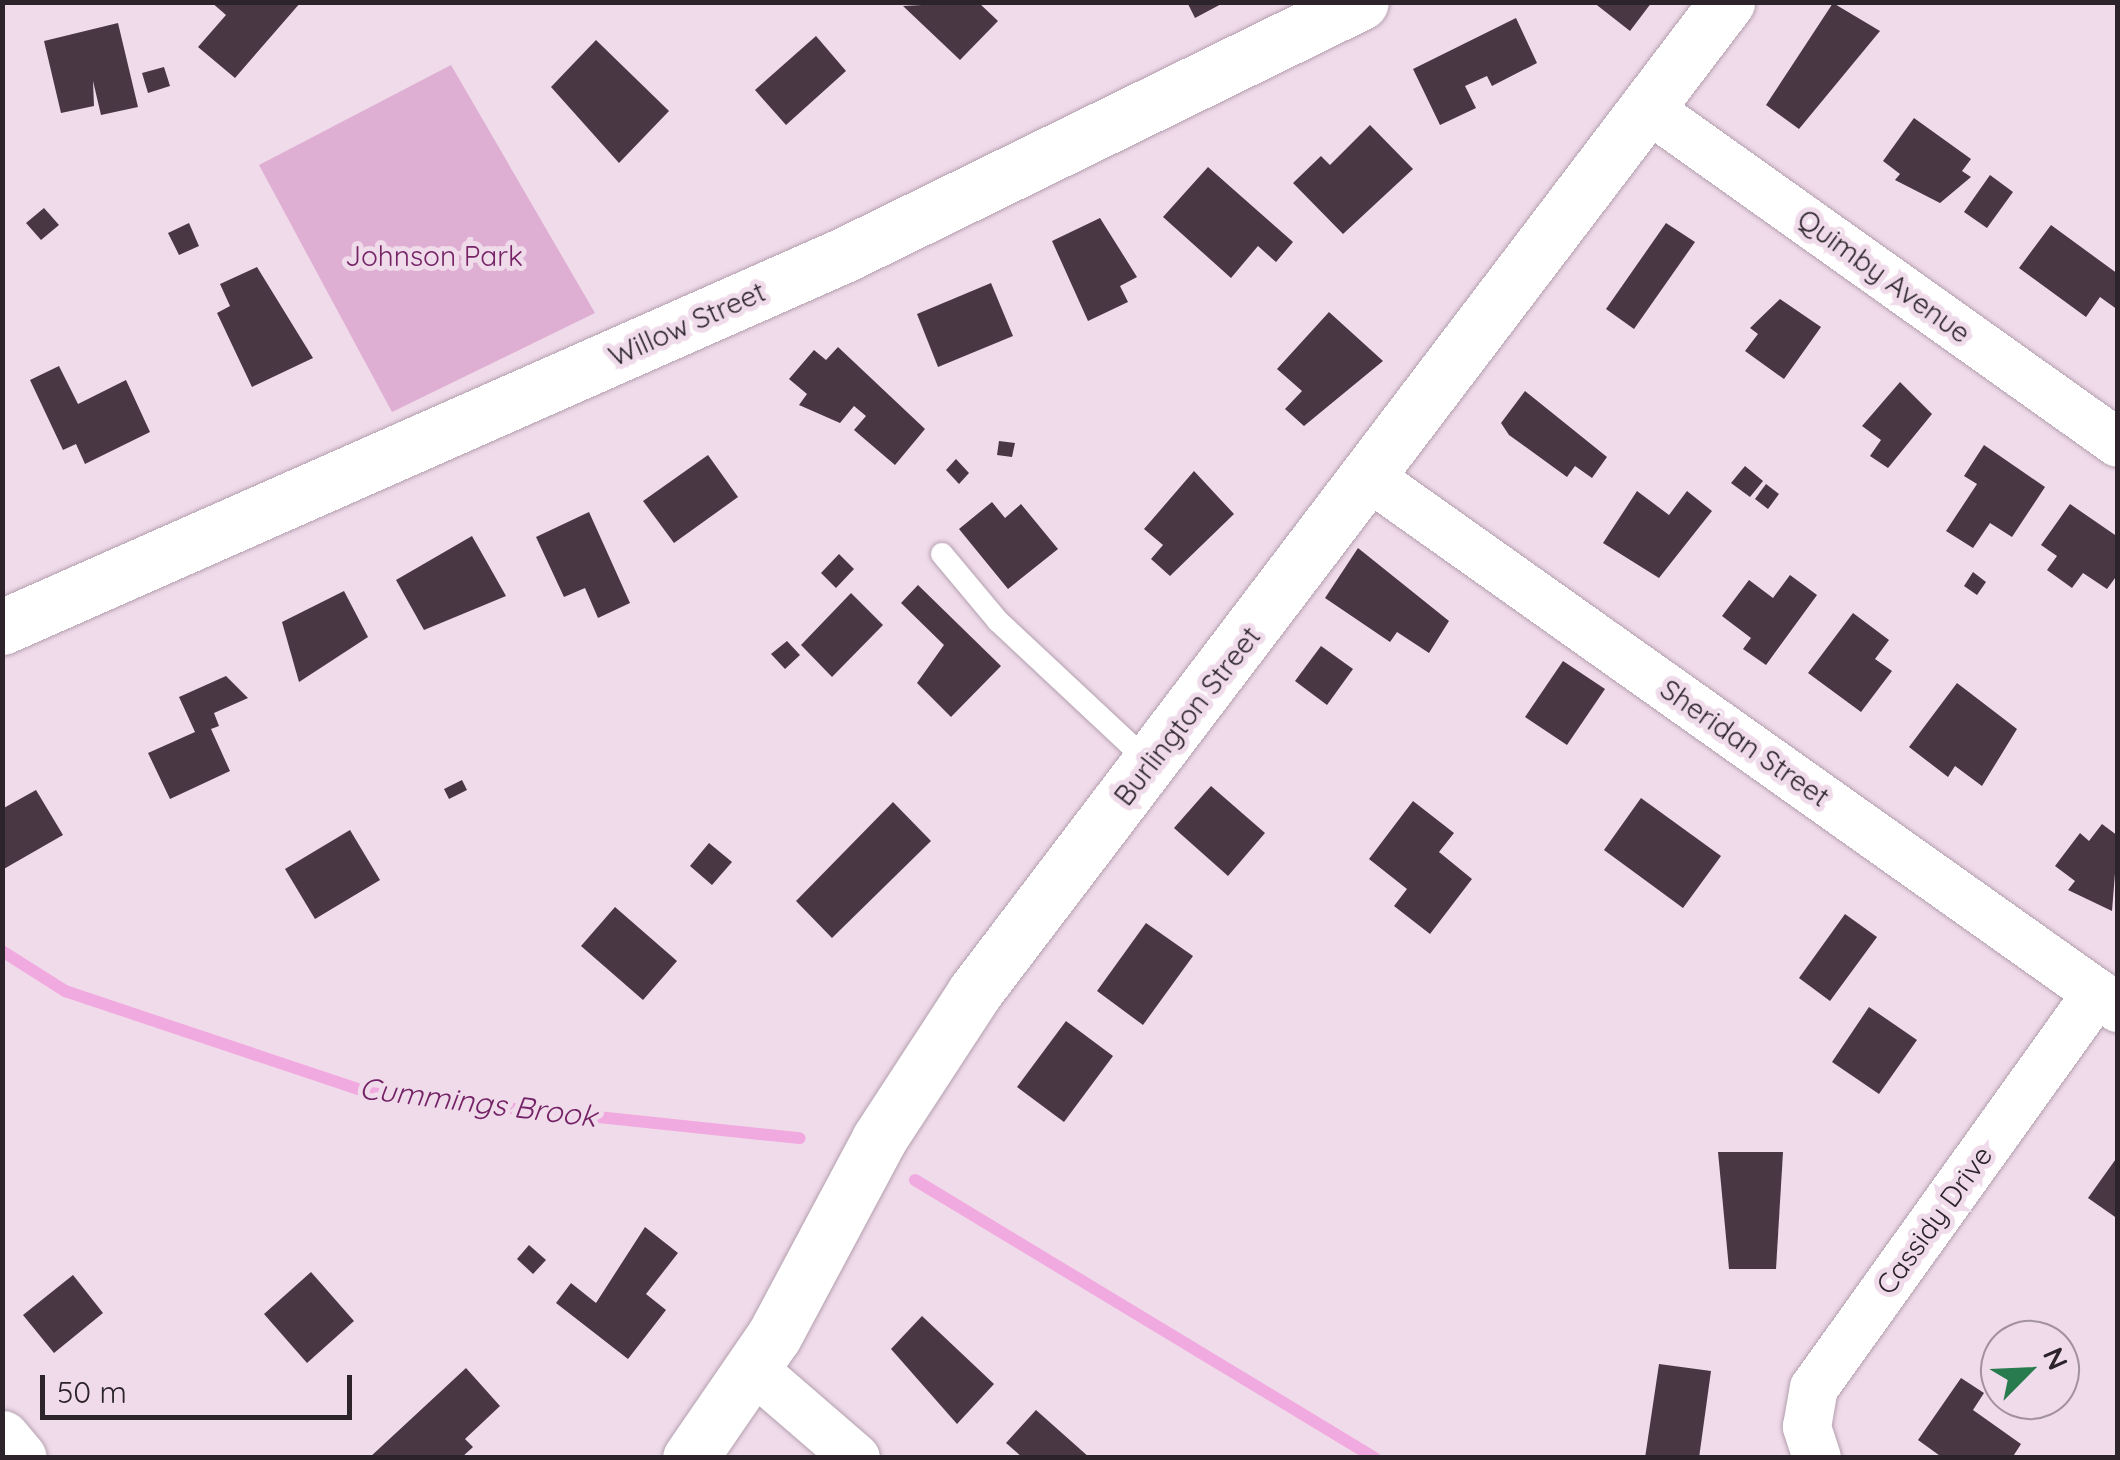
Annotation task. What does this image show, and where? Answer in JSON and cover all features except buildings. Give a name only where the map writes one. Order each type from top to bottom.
[{"type":"street","name":"Willow Street","points":[[2,626],[846,254],[1362,2]]},
{"type":"street","name":"Burlington Street","points":[[690,1458],[753,1369],[918,1076],[1150,763],[1372,479],[1650,110],[1727,2]]},
{"type":"street","name":"Quimby Avenue","points":[[1650,110],[2118,443]]},
{"type":"street","name":"Sheridan Street","points":[[1372,479],[2107,1001]]},
{"type":"street","name":"Cassidy Drive","points":[[1817,1458],[1807,1426],[1814,1388],[2107,1001]]},
{"type":"street","points":[[753,1369],[856,1458]]},
{"type":"street","points":[[2,1438],[20,1458]]},
{"type":"lane","points":[[942,554],[998,621],[1150,763]]},
{"type":"green space","name":"Johnson Park","points":[[451,65],[595,313],[392,412],[259,165]]},
{"type":"waterway","name":"Cummings Brook","points":[[2,951],[65,991],[370,1093],[800,1138]]},
{"type":"waterway","name":"Cummings Brook","points":[[915,1180],[1375,1458]]}]
